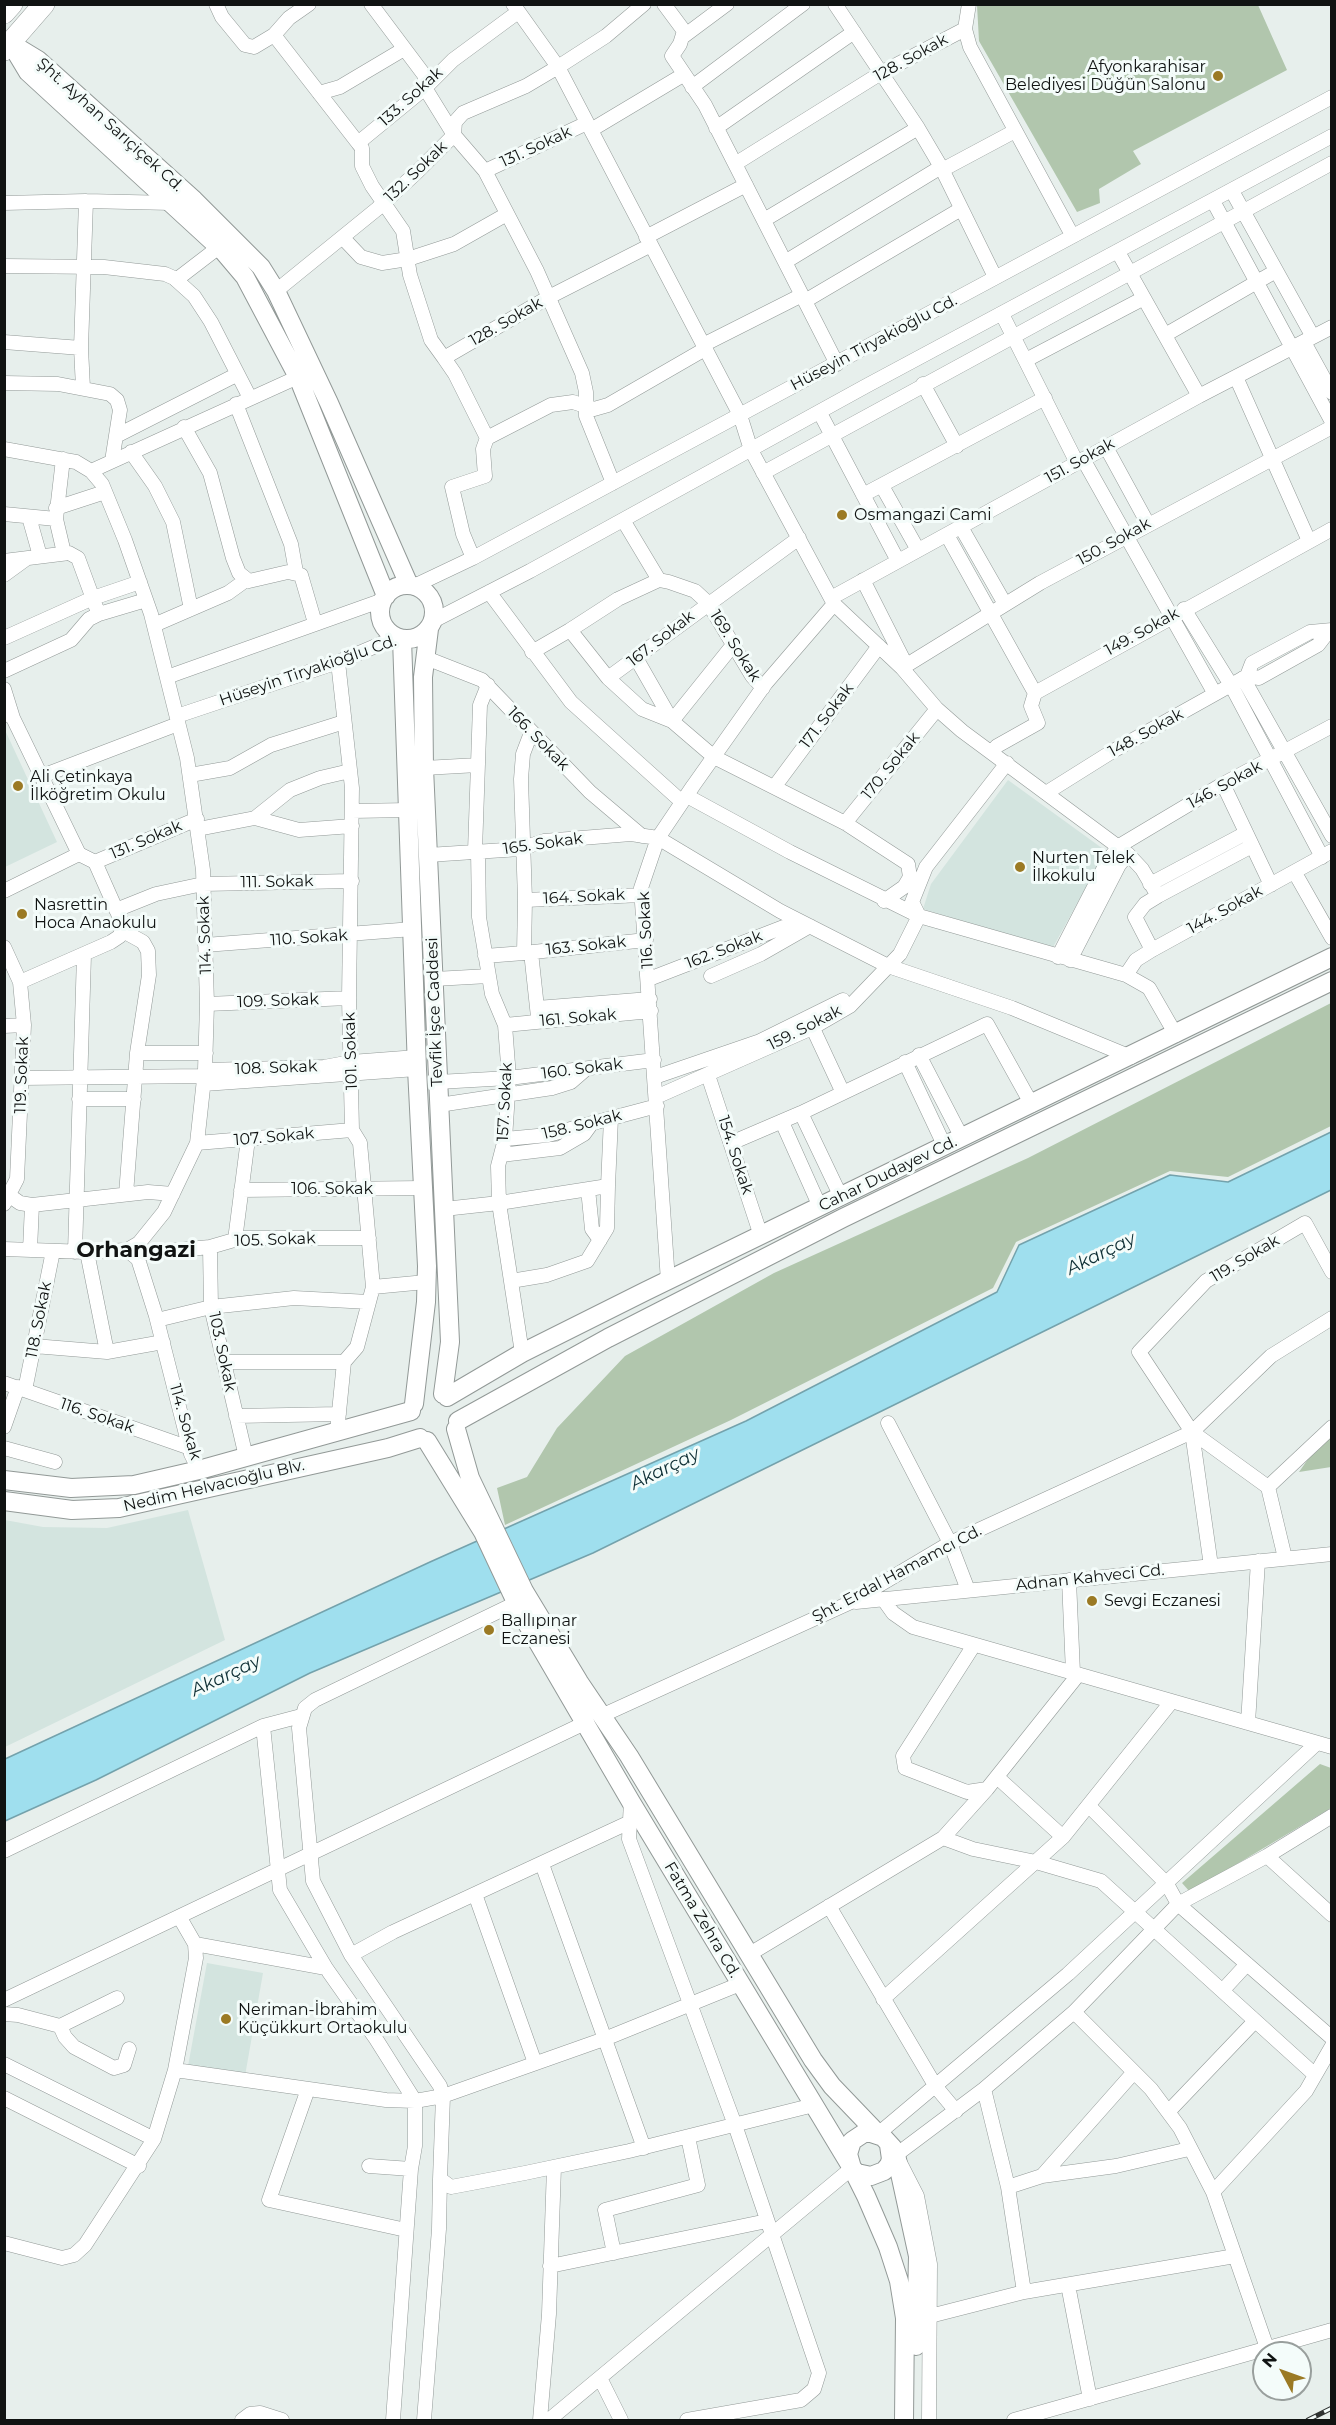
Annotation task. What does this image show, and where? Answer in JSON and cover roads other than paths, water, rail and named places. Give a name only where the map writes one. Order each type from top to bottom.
[{"type":"highway","points":[[4,14],[12,4]]},
{"type":"highway","points":[[6,44],[44,4]]},
{"type":"main road","name":"Şht. Ayhan Sarıçiçek Cd.","points":[[6,44],[28,72],[219,247],[255,293],[298,377],[384,598]]},
{"type":"main road","name":"Şht. Ayhan Sarıçiçek Cd.","points":[[6,44],[38,60],[194,200],[261,267],[276,291],[329,403],[411,585]]},
{"type":"main road","name":"Hüseyin Tiryakioğlu Cd.","points":[[384,598],[396,588],[411,585]]},
{"type":"main road","points":[[411,585],[429,595],[433,603],[431,625]]},
{"type":"main road","points":[[384,598],[381,617],[384,626],[400,638]]},
{"type":"main road","name":"Hüseyin Tiryakioğlu Cd.","points":[[400,638],[417,637],[431,625]]},
{"type":"main road","name":"Tevfik İşce Caddesi","points":[[431,625],[423,677],[424,768],[450,1342],[445,1396]]},
{"type":"main road","name":"Tevfik İşce Caddesi","points":[[400,638],[409,810],[426,1282],[412,1407]]},
{"type":"main road","name":"Cahar Dudayev Cd.","points":[[445,1396],[522,1353],[1332,957]]},
{"type":"main road","name":"Cahar Dudayev Cd.","points":[[457,1425],[608,1338],[843,1218],[1332,981]]},
{"type":"main road","points":[[416,1021],[435,1020]]},
{"type":"main road","points":[[426,1394],[445,1396],[456,1407],[457,1425],[443,1440],[424,1439],[411,1426],[412,1407],[426,1394]]},
{"type":"main road","name":"Nedim Helvacıoğlu Blv.","points":[[4,1480],[43,1487],[100,1488],[134,1485],[246,1456],[338,1423],[412,1407]]},
{"type":"main road","name":"Fatma Zehra Cd.","points":[[457,1425],[470,1478],[488,1531],[516,1594],[813,2060],[832,2086],[888,2145],[918,2256],[909,2388],[904,2421]]},
{"type":"main road","name":"Fatma Zehra Cd.","points":[[424,1439],[488,1531]]},
{"type":"main road","name":"Nedim Helvacıoğlu Blv.","points":[[4,1502],[72,1510],[119,1508],[424,1439]]},
{"type":"main road","name":"Fatma Zehra Cd.","points":[[594,1719],[631,1802],[852,2168],[878,2221],[898,2281],[905,2318],[913,2421]]},
{"type":"main road","points":[[864,2133],[888,2145],[891,2159],[884,2171],[871,2176],[857,2173],[852,2168],[848,2154],[852,2141],[864,2133]]},
{"type":"street","points":[[216,4],[245,45],[254,47],[274,35],[289,18],[309,4]]},
{"type":"street","points":[[371,4],[425,76],[425,88],[454,135],[485,171],[549,297],[582,373],[586,416],[613,483]]},
{"type":"street","points":[[558,67],[606,36],[644,4]]},
{"type":"street","points":[[664,4],[684,31],[684,36]]},
{"type":"street","points":[[727,4],[684,36],[672,56],[716,128],[837,364]]},
{"type":"street","points":[[692,87],[803,4]]},
{"type":"street","points":[[835,4],[918,128],[995,278]]},
{"type":"street","points":[[969,4],[965,29],[970,47],[1072,235]]},
{"type":"street","points":[[516,8],[558,67],[740,415],[751,450],[833,601],[879,646],[904,666],[938,708],[992,753],[1124,850],[1154,890]]},
{"type":"street","name":"133. Sokak","points":[[358,143],[516,8]]},
{"type":"street","name":"128. Sokak","points":[[735,164],[881,73],[965,29]]},
{"type":"street","points":[[716,128],[854,32]]},
{"type":"street","points":[[274,35],[362,148],[362,166],[403,231],[410,276],[431,340],[455,374],[487,438]]},
{"type":"street","points":[[319,93],[340,87],[404,49]]},
{"type":"street","name":"132. Sokak","points":[[276,291],[343,238],[454,135],[455,122],[462,112],[526,86],[558,67]]},
{"type":"street","name":"131. Sokak","points":[[485,171],[589,127],[683,75]]},
{"type":"street","name":"Hüseyin Tiryakioğlu Cd.","points":[[411,585],[473,558],[1332,97]]},
{"type":"street","points":[[764,220],[918,128]]},
{"type":"street","points":[[785,262],[941,169],[1015,131]]},
{"type":"street","name":"Hüseyin Tiryakioğlu Cd.","points":[[431,625],[1332,136]]},
{"type":"street","points":[[764,473],[1129,271],[1332,163]]},
{"type":"street","name":"128. Sokak","points":[[444,358],[746,185]]},
{"type":"street","points":[[1232,191],[1276,271],[1329,412]]},
{"type":"street","points":[[83,388],[81,348],[86,201]]},
{"type":"street","points":[[4,203],[86,201],[171,203]]},
{"type":"street","points":[[1213,201],[1257,282],[1303,343],[1332,393]]},
{"type":"street","points":[[473,558],[463,534],[452,487],[485,476],[483,449],[487,438],[551,405],[573,402],[586,404],[594,409],[616,402],[704,347],[803,298],[961,209]]},
{"type":"street","points":[[343,238],[356,253],[367,260],[382,263],[408,259],[454,244],[507,214]]},
{"type":"street","points":[[176,280],[219,247]]},
{"type":"street","points":[[1118,252],[1199,396]]},
{"type":"street","points":[[4,266],[83,267],[165,274],[176,280],[194,296],[211,322],[236,375],[250,398]]},
{"type":"street","points":[[1165,335],[1276,271]]},
{"type":"street","points":[[1026,360],[1144,298]]},
{"type":"street","points":[[1002,314],[1045,399],[1215,694]]},
{"type":"street","name":"151. Sokak","points":[[833,601],[863,580],[1199,396],[1332,327]]},
{"type":"street","points":[[4,342],[81,348]]},
{"type":"street","points":[[118,435],[236,375]]},
{"type":"street","points":[[4,448],[76,462],[91,471],[298,377]]},
{"type":"street","points":[[1236,377],[1309,541]]},
{"type":"street","points":[[4,383],[58,384],[110,394],[117,400],[120,410],[118,435],[112,461]]},
{"type":"street","points":[[923,384],[957,446]]},
{"type":"street","points":[[863,495],[1045,399]]},
{"type":"street","points":[[236,404],[291,544],[296,572]]},
{"type":"street","points":[[820,413],[898,561]]},
{"type":"street","points":[[184,427],[210,473],[233,558],[246,580]]},
{"type":"street","name":"150. Sokak","points":[[904,666],[1005,604],[1126,536],[1332,427]]},
{"type":"street","points":[[1106,447],[1148,524]]},
{"type":"street","points":[[131,452],[155,486],[173,522],[191,609]]},
{"type":"street","points":[[63,459],[56,513],[64,553]]},
{"type":"street","name":"114. Sokak","points":[[91,471],[105,492],[154,625],[190,775],[197,824],[203,884],[207,1004],[205,1077],[197,1143],[164,1212],[138,1251],[190,1448],[199,1470]]},
{"type":"street","points":[[882,486],[918,550]]},
{"type":"street","points":[[4,514],[29,517],[56,513],[105,492]]},
{"type":"street","points":[[29,517],[33,557]]},
{"type":"street","points":[[623,520],[659,580]]},
{"type":"street","points":[[961,527],[1005,604]]},
{"type":"street","name":"149. Sokak","points":[[1035,693],[1332,529]]},
{"type":"street","points":[[947,535],[1035,693],[1031,706],[1038,723],[997,746],[992,753]]},
{"type":"street","name":"167. Sokak","points":[[608,678],[799,538]]},
{"type":"street","points":[[4,561],[64,553],[78,558],[99,614]]},
{"type":"street","points":[[4,575],[33,557]]},
{"type":"street","points":[[154,625],[228,594],[246,580],[296,572],[301,575],[315,623]]},
{"type":"street","points":[[532,652],[618,599],[659,580],[695,591],[708,603]]},
{"type":"street","points":[[863,580],[904,666]]},
{"type":"street","points":[[4,638],[93,598],[140,582]]},
{"type":"street","points":[[489,592],[571,702],[684,799],[884,901],[919,916],[1126,975],[1149,988],[1176,1035]]},
{"type":"street","name":"Hüseyin Tiryakioğlu Cd.","points":[[167,678],[384,598]]},
{"type":"street","points":[[4,671],[71,640],[89,620],[99,614],[146,600]]},
{"type":"street","name":"116. Sokak","points":[[668,1281],[641,888],[658,838],[684,799],[763,688],[833,601]]},
{"type":"street","name":"169. Sokak","points":[[708,603],[756,682],[763,688]]},
{"type":"street","points":[[1184,609],[1240,680],[1327,854]]},
{"type":"street","points":[[570,630],[608,678],[642,709],[672,721],[714,757],[845,823],[909,864],[910,876],[904,887],[884,901]]},
{"type":"street","name":"148. Sokak","points":[[1046,793],[1113,751],[1240,680],[1259,678],[1318,645],[1330,631]]},
{"type":"street","name":"Hüseyin Tiryakioğlu Cd.","points":[[42,776],[178,720],[400,638]]},
{"type":"street","points":[[672,721],[733,645]]},
{"type":"street","name":"171. Sokak","points":[[775,786],[879,646]]},
{"type":"street","name":"166. Sokak","points":[[426,658],[463,671],[488,685],[531,734],[590,792],[642,836]]},
{"type":"street","points":[[636,658],[672,721]]},
{"type":"street","name":"101. Sokak","points":[[338,662],[352,811],[349,998],[352,1130],[360,1143],[373,1287],[357,1347],[344,1362],[338,1423]]},
{"type":"street","name":"157. Sokak","points":[[488,685],[480,705],[477,851],[479,917],[492,994],[505,1025],[509,1078],[505,1139],[498,1166],[499,1203],[522,1353]]},
{"type":"street","points":[[4,689],[9,715],[42,776],[79,854],[95,862],[123,931]]},
{"type":"street","name":"170. Sokak","points":[[845,823],[938,708]]},
{"type":"street","points":[[190,775],[230,768],[271,746],[344,722]]},
{"type":"street","name":"146. Sokak","points":[[1124,850],[1223,784],[1331,727]]},
{"type":"street","name":"163. Sokak","points":[[531,734],[523,754],[520,779],[528,952],[646,940]]},
{"type":"street","points":[[1278,756],[1332,836]]},
{"type":"street","points":[[919,916],[912,902],[926,867],[1007,764]]},
{"type":"street","points":[[424,768],[478,765]]},
{"type":"street","points":[[255,818],[290,790],[320,778],[350,771]]},
{"type":"street","points":[[1223,784],[1271,885]]},
{"type":"street","points":[[352,811],[409,810]]},
{"type":"street","points":[[255,818],[299,830],[352,826]]},
{"type":"street","name":"131. Sokak","points":[[95,862],[197,824],[255,818]]},
{"type":"street","points":[[1152,950],[1135,917],[1154,890],[1246,833]]},
{"type":"street","name":"165. Sokak","points":[[428,855],[524,848],[544,842],[631,834],[658,838]]},
{"type":"street","points":[[658,838],[805,924],[888,966],[998,1003],[1131,1057]]},
{"type":"street","points":[[1154,890],[1252,846]]},
{"type":"street","points":[[1064,959],[1107,862],[1124,850]]},
{"type":"street","points":[[4,891],[79,854]]},
{"type":"street","name":"144. Sokak","points":[[1126,975],[1136,960],[1152,950],[1327,854]]},
{"type":"street","points":[[1295,873],[1332,938]]},
{"type":"street","name":"111. Sokak","points":[[116,910],[156,894],[203,884],[352,880]]},
{"type":"street","name":"164. Sokak","points":[[525,900],[642,895]]},
{"type":"street","name":"159. Sokak","points":[[657,1101],[810,1023],[850,1006],[900,954],[919,916]]},
{"type":"street","points":[[711,976],[760,954],[805,924]]},
{"type":"street","name":"162. Sokak","points":[[649,979],[805,924]]},
{"type":"street","name":"110. Sokak","points":[[205,945],[413,929]]},
{"type":"street","points":[[20,982],[84,955],[120,936],[123,931]]},
{"type":"street","points":[[123,931],[135,935],[143,942],[148,951],[149,975],[137,1053],[126,1194]]},
{"type":"street","name":"119. Sokak","points":[[4,947],[20,982],[24,1025],[21,1078],[7,1200]]},
{"type":"street","points":[[485,956],[528,952],[537,1015]]},
{"type":"street","points":[[84,955],[76,1199],[81,1252],[107,1352]]},
{"type":"street","points":[[434,979],[489,976]]},
{"type":"street","name":"109. Sokak","points":[[207,1004],[349,998]]},
{"type":"street","points":[[731,1143],[782,1122],[987,1024],[998,1003]]},
{"type":"street","name":"161. Sokak","points":[[505,1025],[537,1015],[650,1005]]},
{"type":"street","points":[[655,1077],[810,1023],[843,1093]]},
{"type":"street","points":[[987,1024],[1032,1105]]},
{"type":"street","points":[[4,1026],[24,1025]]},
{"type":"street","points":[[137,1053],[206,1053]]},
{"type":"street","points":[[919,1055],[962,1138]]},
{"type":"street","name":"160. Sokak","points":[[438,1082],[509,1078],[654,1060]]},
{"type":"street","points":[[905,1062],[945,1147]]},
{"type":"street","name":"108. Sokak","points":[[21,1078],[205,1077],[324,1067],[352,1068],[417,1063]]},
{"type":"street","points":[[439,1105],[552,1088],[570,1082],[587,1068]]},
{"type":"street","name":"154. Sokak","points":[[708,1075],[761,1236]]},
{"type":"street","points":[[79,1099],[134,1099]]},
{"type":"street","name":"158. Sokak","points":[[505,1139],[548,1135],[611,1118],[657,1101]]},
{"type":"street","points":[[801,1113],[841,1197]]},
{"type":"street","points":[[511,1281],[547,1275],[587,1261],[608,1228],[611,1118]]},
{"type":"street","points":[[782,1122],[820,1207]]},
{"type":"street","points":[[501,1155],[560,1148],[584,1134],[592,1123]]},
{"type":"street","name":"107. Sokak","points":[[197,1143],[352,1130]]},
{"type":"street","points":[[235,1240],[248,1139]]},
{"type":"street","points":[[444,1209],[608,1186]]},
{"type":"street","name":"106. Sokak","points":[[242,1190],[423,1188]]},
{"type":"street","points":[[588,1189],[592,1229],[600,1240]]},
{"type":"street","points":[[7,1200],[32,1205],[148,1192],[173,1194]]},
{"type":"street","points":[[30,1250],[32,1205]]},
{"type":"street","name":"119. Sokak","points":[[1192,1432],[1139,1352],[1206,1281],[1305,1223],[1332,1272]]},
{"type":"street","name":"105. Sokak","points":[[4,1249],[81,1252],[138,1251],[210,1247],[235,1240],[369,1238]]},
{"type":"street","name":"103. Sokak","points":[[210,1247],[211,1307],[246,1456]]},
{"type":"street","name":"118. Sokak","points":[[4,1426],[22,1389],[34,1346],[53,1251]]},
{"type":"street","points":[[373,1287],[426,1282]]},
{"type":"street","points":[[158,1320],[211,1307],[294,1298],[369,1302]]},
{"type":"street","name":"Şht. Erdal Hamamcı Cd.","points":[[4,2000],[594,1719],[849,1603],[950,1543],[1192,1432],[1271,1356],[1332,1318]]},
{"type":"street","points":[[34,1346],[107,1352],[163,1342]]},
{"type":"street","points":[[224,1362],[344,1362]]},
{"type":"street","name":"116. Sokak","points":[[4,1383],[190,1448]]},
{"type":"street","points":[[236,1416],[338,1423]]},
{"type":"street","points":[[888,1423],[950,1543],[969,1590]]},
{"type":"street","points":[[1268,1487],[1332,1427]]},
{"type":"street","points":[[1192,1432],[1268,1487],[1284,1558]]},
{"type":"street","points":[[1192,1432],[1211,1566]]},
{"type":"street","points":[[4,1448],[55,1462]]},
{"type":"street","name":"Adnan Kahveci Cd.","points":[[849,1603],[1332,1554]]},
{"type":"street","points":[[1248,1723],[1258,1561]]},
{"type":"street","points":[[748,1955],[943,1838],[987,1790],[1076,1674],[1069,1580]]},
{"type":"street","points":[[424,2421],[439,2229],[443,2096],[440,2086],[425,2062],[351,1955],[318,1895],[310,1871],[299,1728],[301,1716],[315,1700],[516,1594]]},
{"type":"street","points":[[884,1599],[892,1613],[913,1627],[1327,1744]]},
{"type":"street","points":[[974,1645],[903,1756],[905,1768],[967,1792],[987,1790]]},
{"type":"street","points":[[883,1999],[1063,1837],[1172,1701]]},
{"type":"street","points":[[4,1851],[263,1726],[301,1716]]},
{"type":"street","points":[[263,1726],[280,1868],[280,1890],[326,1968],[376,2039],[415,2102],[415,2146],[406,2230],[393,2421]]},
{"type":"street","points":[[888,2145],[936,2087],[1003,2027],[1068,1974],[1327,1744]]},
{"type":"street","points":[[997,1777],[1063,1837]]},
{"type":"street","points":[[631,1802],[630,1839],[692,2004],[819,2373],[814,2389],[801,2400],[710,2419],[687,2421]]},
{"type":"street","points":[[1089,1806],[1167,1884],[1178,1904],[1332,2038]]},
{"type":"street","points":[[888,2145],[956,2111],[984,2090],[1074,2012],[1178,1904],[1267,1856],[1332,1816]]},
{"type":"street","points":[[351,1955],[393,1932],[630,1822]]},
{"type":"street","points":[[943,1838],[973,1849],[1092,1877],[1137,1912],[1314,2074]]},
{"type":"street","points":[[1267,1856],[1332,1915]]},
{"type":"street","points":[[542,1864],[607,2038],[644,2148]]},
{"type":"street","points":[[475,1894],[535,2063]]},
{"type":"street","points":[[829,1906],[936,2087],[956,2111]]},
{"type":"street","points":[[4,2243],[62,2258],[74,2255],[85,2245],[139,2166],[154,2139],[175,2070],[196,1958],[195,1944],[180,1918]]},
{"type":"street","points":[[195,1944],[326,1968]]},
{"type":"street","points":[[1223,1990],[1247,1964]]},
{"type":"street","points":[[175,2070],[308,2090],[415,2102],[443,2096],[607,2038],[740,1984]]},
{"type":"street","points":[[60,2026],[117,1998]]},
{"type":"street","points":[[1074,2012],[1169,2111],[1213,2192],[1265,2341]]},
{"type":"street","points":[[4,2014],[18,2014],[60,2026],[74,2047],[114,2068],[124,2065],[129,2049]]},
{"type":"street","points":[[1169,2111],[1255,2021]]},
{"type":"street","points":[[1213,2192],[1306,2091],[1332,2046]]},
{"type":"street","points":[[4,2064],[154,2139]]},
{"type":"street","points":[[1042,2176],[1134,2072]]},
{"type":"street","points":[[308,2090],[269,2200],[406,2230]]},
{"type":"street","points":[[984,2090],[1008,2187],[1024,2292]]},
{"type":"street","points":[[4,2098],[139,2166]]},
{"type":"street","points":[[440,2179],[451,2187],[554,2167],[644,2148],[814,2105]]},
{"type":"street","points":[[614,2253],[605,2210],[698,2185],[688,2137]]},
{"type":"street","points":[[888,2145],[917,2196],[930,2264],[929,2421]]},
{"type":"street","points":[[1008,2187],[1042,2176],[1116,2166],[1189,2149]]},
{"type":"street","points":[[369,2166],[411,2169]]},
{"type":"street","points":[[540,2421],[554,2167]]},
{"type":"street","points":[[549,2421],[769,2228],[852,2168]]},
{"type":"street","points":[[550,2266],[614,2253],[769,2228]]},
{"type":"street","points":[[930,2316],[1024,2292],[1235,2256]]},
{"type":"street","points":[[1068,2285],[1090,2399]]},
{"type":"street","points":[[1292,2341],[1332,2330]]},
{"type":"street","points":[[1014,2421],[1252,2352]]},
{"type":"street","points":[[600,2378],[621,2421]]},
{"type":"street","points":[[242,2421],[250,2414],[260,2413],[282,2421]]},
{"type":"water","name":"Akarçay","points":[[1331,1132],[1331,1190],[593,1553],[310,1673],[96,1780],[5,1821],[5,1759],[430,1562],[746,1421],[997,1292],[1019,1245],[1170,1175],[1228,1182]]},
{"type":"railway","points":[[1308,2420],[1332,2408]]},
{"type":"place","name":"Afyonkarahisar Belediyesi Düğün Salonu","points":[[1218,76]]},
{"type":"place","name":"Osmangazi Cami","points":[[842,515]]},
{"type":"place","name":"Ali Çetinkaya İlköğretim Okulu","points":[[18,786]]},
{"type":"place","name":"Nurten Telek İlkokulu","points":[[1020,867]]},
{"type":"place","name":"Nasrettin Hoca Anaokulu","points":[[22,914]]},
{"type":"place","name":"Sevgi Eczanesi","points":[[1092,1601]]},
{"type":"place","name":"Ballıpınar Eczanesi","points":[[489,1630]]},
{"type":"place","name":"Neriman-İbrahim Küçükkurt Ortaokulu","points":[[226,2019]]},
{"type":"district","name":"Orhangazi","points":[[136,1251]]}]
